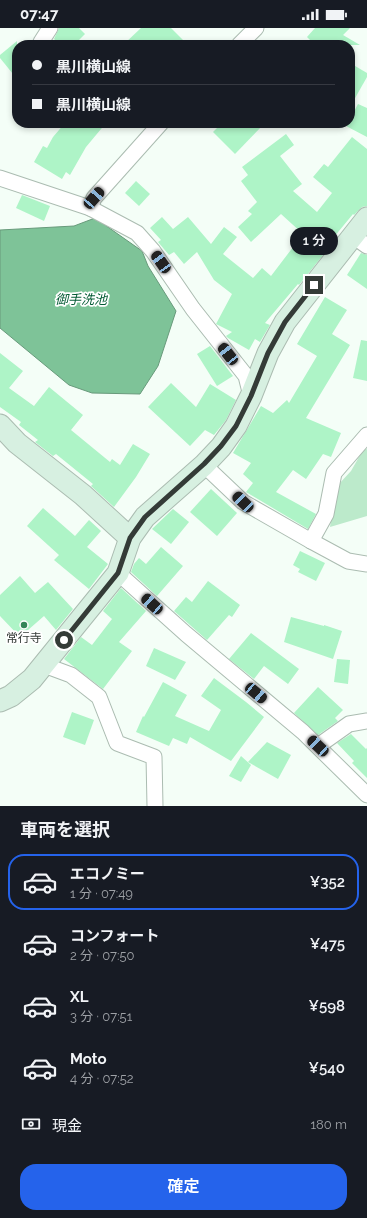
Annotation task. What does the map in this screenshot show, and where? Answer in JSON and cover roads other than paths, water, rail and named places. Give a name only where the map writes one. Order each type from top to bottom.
[{"type":"main road","points":[[0,701],[11,696],[32,679],[118,573],[130,538],[145,517],[204,464],[221,446],[236,426],[251,396],[268,353],[285,322],[360,241],[367,218]]},
{"type":"main road","points":[[0,425],[17,443],[83,495],[130,538]]},
{"type":"street","points":[[42,40],[50,28]]},
{"type":"street","points":[[244,40],[256,28]]},
{"type":"street","points":[[90,208],[94,198],[157,128]]},
{"type":"street","points":[[0,178],[90,208],[137,233],[153,251],[193,309],[246,376],[251,396]]},
{"type":"street","points":[[311,541],[326,514],[334,473],[367,435]]},
{"type":"street","points":[[204,464],[243,502],[311,541],[348,560],[367,564]]},
{"type":"street","points":[[118,573],[186,634],[303,732],[367,795]]},
{"type":"street","points":[[44,665],[71,676],[99,697],[117,743],[154,757],[155,806]]},
{"type":"street","points":[[318,746],[349,724],[367,721]]},
{"type":"water","name":"御手洗池","points":[[95,218],[142,251],[148,266],[176,311],[158,366],[140,394],[92,393],[69,385],[0,328],[0,230],[74,226]]},
{"type":"place","name":"常行寺","points":[[24,625]]}]
